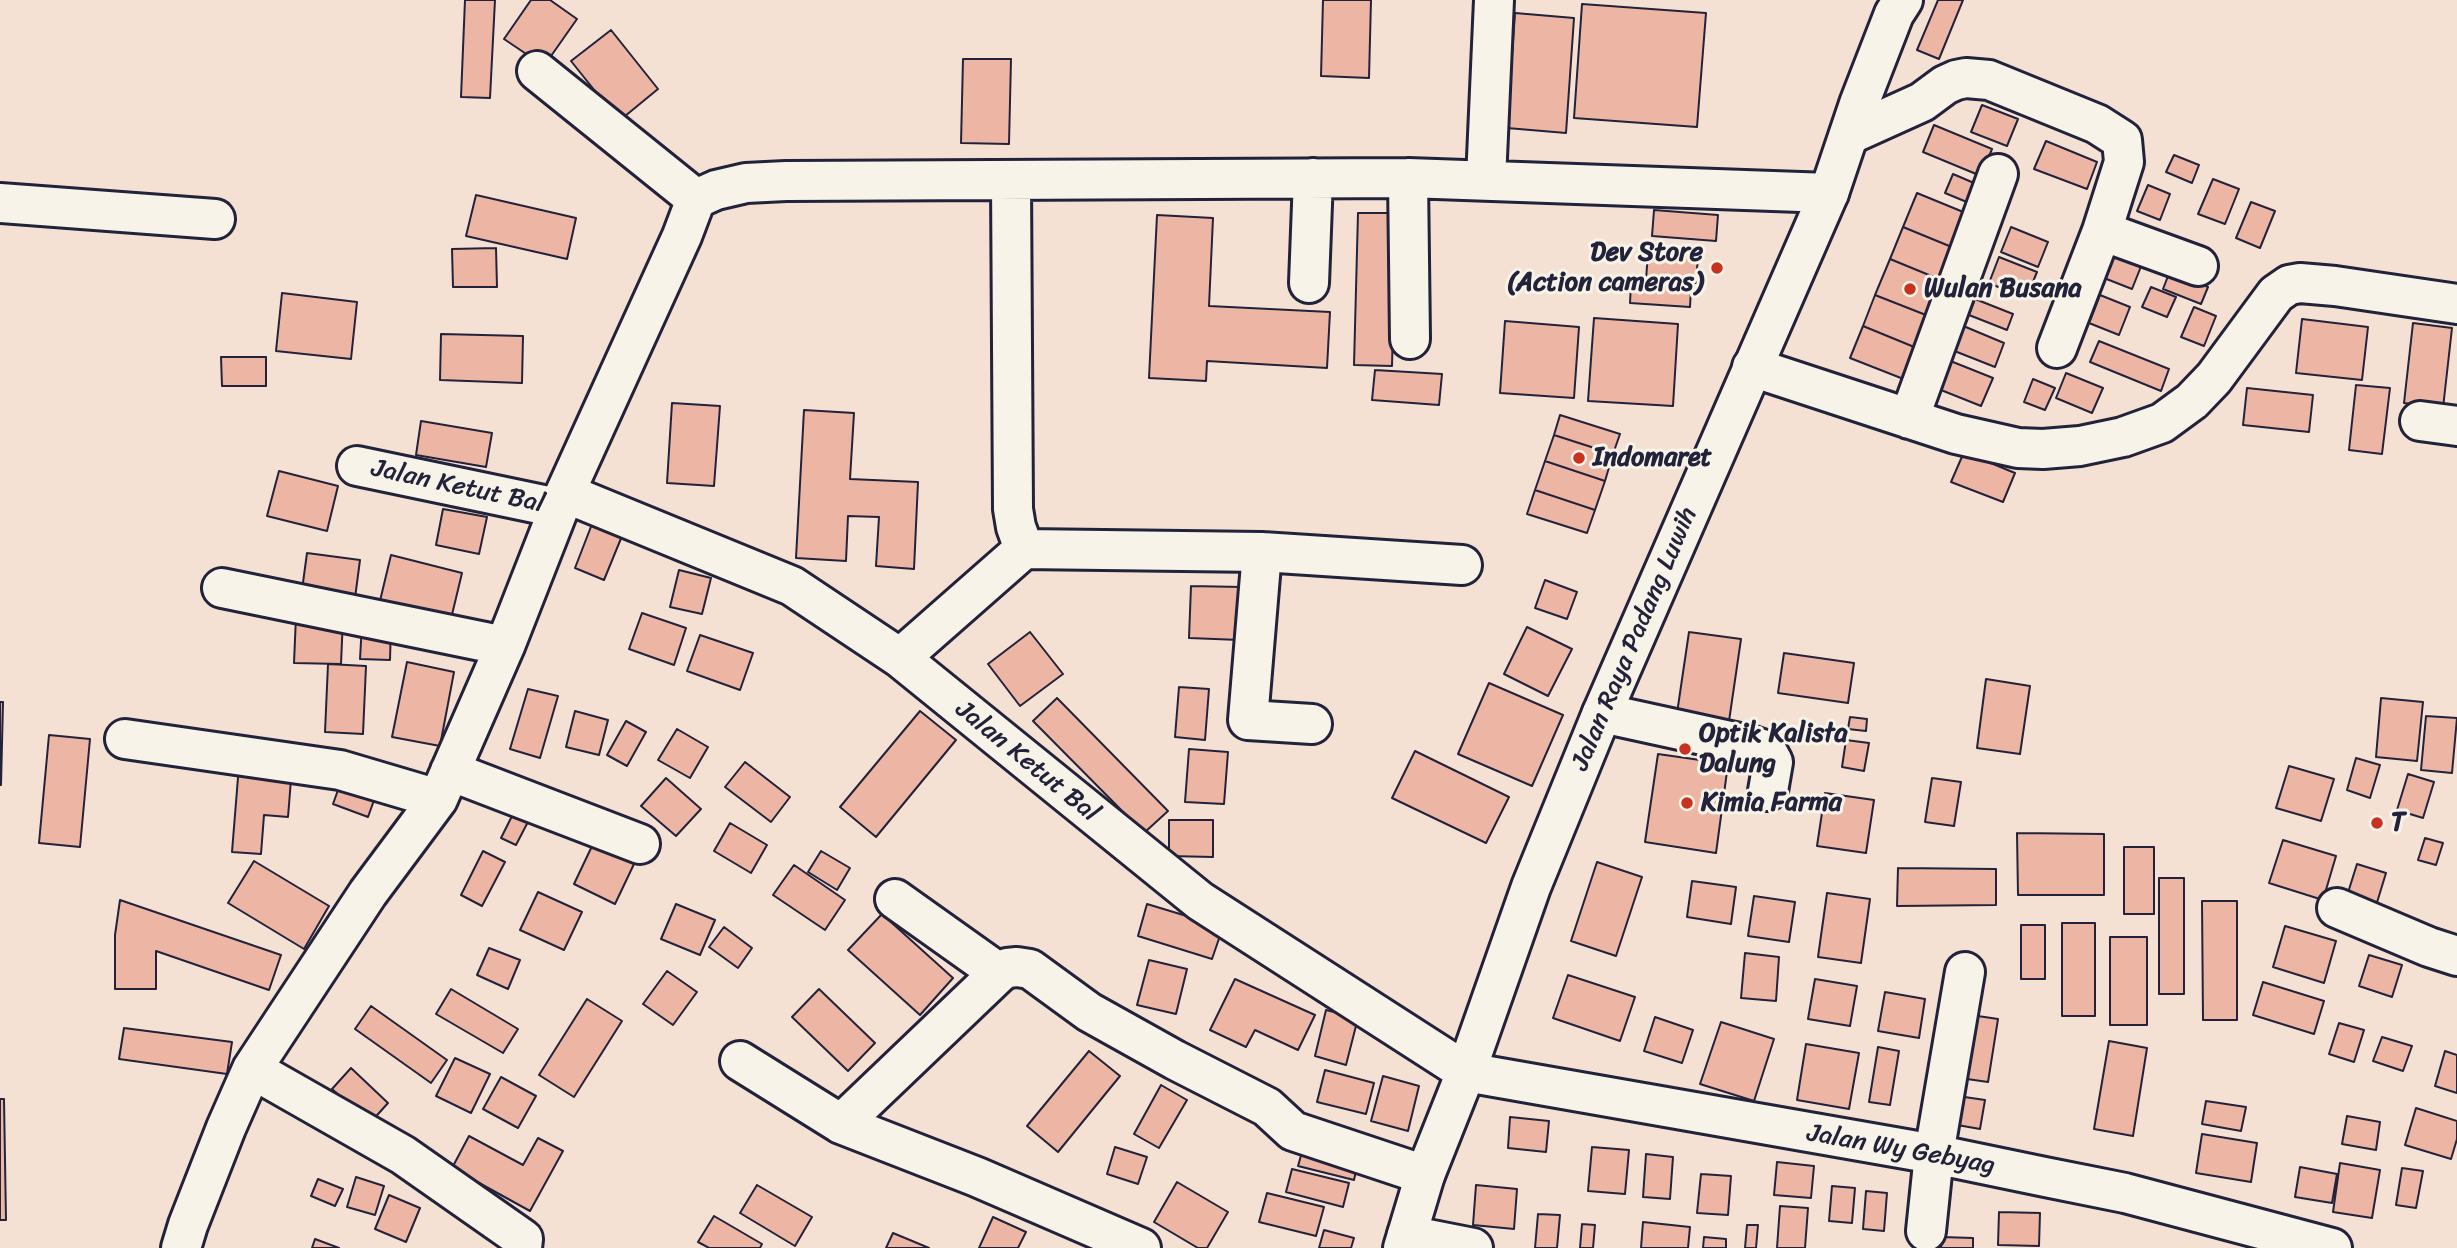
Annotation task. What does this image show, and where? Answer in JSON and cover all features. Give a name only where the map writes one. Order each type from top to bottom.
[{"type":"street","points":[[1486,180],[1494,0]]},
{"type":"street","name":"Jalan Raya Padang Luwih","points":[[1405,1241],[1425,1175],[1466,1073],[1531,887],[1602,713],[1829,193],[1859,104],[1889,27],[1903,0]]},
{"type":"street","points":[[537,71],[696,199]]},
{"type":"street","points":[[1849,135],[1922,102],[1956,80],[1978,78],[1989,80],[2097,124],[2122,140],[2124,162],[2102,232],[2057,348]]},
{"type":"street","points":[[1909,419],[1998,174]]},
{"type":"street","points":[[181,1248],[226,1128],[252,1069],[368,893],[444,785],[505,646],[562,501],[682,236],[696,199],[716,190],[746,183],[1314,178],[1486,180],[1829,193]]},
{"type":"street","points":[[1309,283],[1314,178]]},
{"type":"street","points":[[1408,178],[1410,339]]},
{"type":"street","points":[[1011,181],[1013,509],[1024,549]]},
{"type":"street","points":[[0,203],[215,219]]},
{"type":"street","points":[[2102,232],[2198,266]]},
{"type":"street","points":[[1752,368],[1980,440],[2018,448],[2043,449],[2091,444],[2123,437],[2162,423],[2192,401],[2214,378],[2276,294],[2289,285],[2300,283],[2335,286],[2457,304]]},
{"type":"street","name":"Jalan Ketut Bal","points":[[358,466],[562,501],[792,586],[900,658],[1200,901],[1466,1073]]},
{"type":"street","points":[[900,658],[1024,549],[1262,552],[1462,565]]},
{"type":"street","points":[[1262,552],[1248,720],[1312,724]]},
{"type":"street","points":[[222,588],[505,646]]},
{"type":"street","points":[[1602,713],[1767,751],[1773,762],[1768,791]]},
{"type":"street","points":[[125,739],[444,785],[640,844]]},
{"type":"street","points":[[895,899],[999,973]]},
{"type":"street","points":[[2337,908],[2457,956]]},
{"type":"street","points":[[841,1124],[999,973],[1007,968],[1017,967],[1030,969],[1089,1012],[1267,1107],[1293,1131],[1425,1175]]},
{"type":"street","points":[[1926,1231],[1934,1154],[1965,972]]},
{"type":"street","points":[[740,1061],[841,1124],[977,1177],[1140,1248]]},
{"type":"street","points":[[252,1069],[403,1155],[523,1239],[522,1248]]},
{"type":"street","name":"Jalan Wy Gebyag","points":[[1466,1073],[1934,1154],[2125,1193],[2332,1248]]},
{"type":"street","points":[[1405,1241],[1473,1248]]},
{"type":"building","points":[[465,0],[495,0],[490,98],[461,97]]},
{"type":"building","points":[[531,0],[550,0],[577,19],[544,66],[504,39]]},
{"type":"building","points":[[1323,0],[1371,0],[1369,78],[1321,76]]},
{"type":"building","points":[[1938,0],[1963,0],[1939,59],[1917,50]]},
{"type":"building","points":[[1582,4],[1706,13],[1697,127],[1574,118]]},
{"type":"building","points":[[1515,13],[1574,18],[1566,133],[1507,128]]},
{"type":"building","points":[[611,30],[658,89],[619,121],[571,61]]},
{"type":"building","points":[[963,59],[1011,59],[1009,144],[961,143]]},
{"type":"building","points":[[1982,105],[2018,119],[2007,146],[1971,132]]},
{"type":"building","points":[[1934,125],[1992,149],[1981,176],[1923,152]]},
{"type":"building","points":[[2046,141],[2097,162],[2087,189],[2034,169]]},
{"type":"building","points":[[2174,155],[2199,165],[2192,183],[2166,172]]},
{"type":"building","points":[[1953,174],[1981,186],[1974,205],[1945,193]]},
{"type":"building","points":[[2213,179],[2239,189],[2225,224],[2198,214]]},
{"type":"building","points":[[2148,185],[2170,194],[2160,220],[2137,211]]},
{"type":"building","points":[[1917,193],[1973,216],[1959,250],[1903,227]]},
{"type":"building","points":[[476,195],[576,218],[567,259],[466,236]]},
{"type":"building","points":[[2251,202],[2275,211],[2260,248],[2236,238]]},
{"type":"building","points":[[1654,210],[1718,215],[1716,241],[1652,236]]},
{"type":"building","points":[[1358,213],[1396,213],[1392,366],[1354,365]]},
{"type":"building","points":[[1157,215],[1213,218],[1209,306],[1330,312],[1327,368],[1207,361],[1206,381],[1149,378]]},
{"type":"building","points":[[1903,227],[1959,250],[1946,282],[1890,259]]},
{"type":"building","points":[[2011,227],[2048,242],[2038,267],[2001,252]]},
{"type":"building","points":[[496,248],[497,287],[453,287],[452,249]]},
{"type":"building","points":[[1648,252],[1698,256],[1696,283],[1646,280]]},
{"type":"building","points":[[2114,253],[2142,264],[2132,289],[2104,278]]},
{"type":"building","points":[[1999,257],[2037,272],[2026,299],[1989,283]]},
{"type":"building","name":"Wulan Busana","points":[[1890,259],[1946,282],[1931,317],[1875,295]]},
{"type":"building","points":[[2170,271],[2208,287],[2201,304],[2163,289]]},
{"type":"building","points":[[1631,284],[1691,289],[1690,307],[1630,303]]},
{"type":"building","points":[[2151,287],[2176,297],[2167,317],[2142,307]]},
{"type":"building","points":[[282,293],[357,302],[351,359],[276,351]]},
{"type":"building","points":[[1875,295],[1931,317],[1919,349],[1863,326]]},
{"type":"building","points":[[2100,295],[2130,307],[2119,335],[2089,323]]},
{"type":"building","points":[[1975,299],[2013,314],[2007,330],[1969,315]]},
{"type":"building","points":[[2194,307],[2216,316],[2204,346],[2181,337]]},
{"type":"building","points":[[1594,318],[1678,324],[1673,406],[1588,401]]},
{"type":"building","points":[[2302,319],[2368,327],[2362,380],[2296,373]]},
{"type":"building","points":[[1505,321],[1579,327],[1574,398],[1500,393]]},
{"type":"building","points":[[2413,323],[2452,328],[2443,408],[2404,403]]},
{"type":"building","points":[[1961,325],[2004,343],[1995,367],[1952,350]]},
{"type":"building","points":[[1863,326],[1919,349],[1906,380],[1850,358]]},
{"type":"building","points":[[441,334],[523,336],[522,383],[440,380]]},
{"type":"building","points":[[2099,341],[2169,369],[2161,391],[2090,362]]},
{"type":"building","points":[[221,357],[266,357],[266,386],[222,386]]},
{"type":"building","points":[[1948,360],[1993,378],[1981,406],[1936,388]]},
{"type":"building","points":[[1375,370],[1442,374],[1439,405],[1372,400]]},
{"type":"building","points":[[2066,373],[2103,388],[2092,413],[2056,398]]},
{"type":"building","points":[[2033,379],[2055,388],[2045,410],[2024,402]]},
{"type":"building","points":[[2356,385],[2390,388],[2382,454],[2349,450]]},
{"type":"building","points":[[2247,388],[2313,395],[2309,432],[2243,425]]},
{"type":"building","points":[[672,403],[720,406],[714,486],[667,483]]},
{"type":"building","points":[[804,410],[854,413],[850,479],[918,482],[914,569],[876,566],[879,517],[848,516],[846,561],[796,558]]},
{"type":"building","points":[[1560,415],[1620,434],[1613,454],[1554,435]]},
{"type":"building","points":[[421,421],[492,433],[486,467],[416,455]]},
{"type":"building","name":"Indomaret","points":[[1554,435],[1613,454],[1605,481],[1545,461]]},
{"type":"building","points":[[1964,452],[2015,473],[2003,502],[1951,482]]},
{"type":"building","points":[[1545,461],[1605,481],[1595,510],[1535,490]]},
{"type":"building","points":[[279,471],[338,486],[327,531],[267,516]]},
{"type":"building","points":[[1535,490],[1595,510],[1587,533],[1527,514]]},
{"type":"building","points":[[443,509],[487,517],[479,554],[436,545]]},
{"type":"building","points":[[592,524],[622,536],[604,580],[575,568]]},
{"type":"building","points":[[307,553],[360,560],[355,598],[302,590]]},
{"type":"building","points":[[391,555],[462,573],[450,623],[379,605]]},
{"type":"building","points":[[679,570],[711,578],[702,614],[670,607]]},
{"type":"building","points":[[1545,580],[1577,592],[1567,619],[1535,608]]},
{"type":"building","points":[[1191,586],[1242,587],[1240,640],[1189,638]]},
{"type":"building","points":[[642,613],[686,628],[674,665],[629,649]]},
{"type":"building","points":[[296,616],[343,618],[341,664],[294,663]]},
{"type":"building","points":[[362,624],[391,625],[390,660],[360,659]]},
{"type":"building","points":[[1527,627],[1572,649],[1548,696],[1504,674]]},
{"type":"building","points":[[1030,632],[1063,674],[1020,706],[988,664]]},
{"type":"building","points":[[1689,632],[1741,639],[1728,728],[1676,720]]},
{"type":"building","points":[[700,635],[753,653],[740,690],[687,671]]},
{"type":"building","points":[[1784,653],[1854,663],[1848,703],[1778,693]]},
{"type":"building","points":[[407,662],[454,672],[440,746],[392,737]]},
{"type":"building","points":[[328,664],[366,666],[363,734],[325,732]]},
{"type":"building","points":[[1986,679],[2030,686],[2020,754],[1977,748]]},
{"type":"building","points":[[1489,683],[1563,715],[1532,786],[1458,754]]},
{"type":"building","points":[[1179,687],[1209,689],[1205,740],[1175,737]]},
{"type":"building","points":[[528,689],[558,696],[540,758],[510,749]]},
{"type":"building","points":[[1057,698],[1168,811],[1144,833],[1033,721]]},
{"type":"building","points":[[2381,698],[2423,702],[2417,761],[2376,757]]},
{"type":"building","points":[[0,702],[3,702],[1,785],[0,785]]},
{"type":"building","points":[[575,711],[608,720],[599,755],[566,747]]},
{"type":"building","points":[[920,711],[956,740],[876,837],[840,807]]},
{"type":"building","points":[[2426,716],[2457,718],[2452,773],[2421,770]]},
{"type":"building","points":[[1850,717],[1867,719],[1866,731],[1848,729]]},
{"type":"building","points":[[626,721],[646,732],[627,766],[607,755]]},
{"type":"building","points":[[677,729],[708,747],[690,778],[658,760]]},
{"type":"building","points":[[49,735],[90,739],[80,847],[39,843]]},
{"type":"building","points":[[1846,740],[1869,743],[1864,771],[1842,767]]},
{"type":"building","points":[[1189,749],[1228,752],[1224,804],[1185,802]]},
{"type":"building","points":[[1415,751],[1509,797],[1486,843],[1392,798]]},
{"type":"building","name":"Kimia Farma","points":[[1658,754],[1728,764],[1716,853],[1645,842]]},
{"type":"building","points":[[2356,758],[2380,765],[2370,798],[2347,790]]},
{"type":"building","points":[[745,762],[790,797],[771,822],[725,787]]},
{"type":"building","points":[[239,765],[292,767],[288,817],[264,815],[261,854],[232,852]]},
{"type":"building","points":[[2289,766],[2334,779],[2321,821],[2276,808]]},
{"type":"building","points":[[2408,774],[2434,782],[2423,818],[2397,810]]},
{"type":"building","points":[[343,776],[378,789],[368,817],[333,804]]},
{"type":"building","points":[[666,778],[701,809],[676,836],[641,806]]},
{"type":"building","points":[[1932,778],[1961,782],[1954,826],[1925,822]]},
{"type":"building","points":[[1825,793],[1874,800],[1866,853],[1817,846]]},
{"type":"building","points":[[516,808],[531,816],[516,845],[501,838]]},
{"type":"building","points":[[1169,820],[1213,820],[1213,857],[1169,856]]},
{"type":"building","points":[[730,823],[767,845],[751,873],[714,851]]},
{"type":"building","points":[[2017,833],[2104,834],[2104,895],[2018,895]]},
{"type":"building","points":[[2425,838],[2443,843],[2436,865],[2418,860]]},
{"type":"building","points":[[2283,840],[2336,856],[2323,900],[2269,883]]},
{"type":"building","points":[[593,844],[634,864],[615,904],[574,884]]},
{"type":"building","points":[[2124,847],[2154,847],[2154,914],[2124,914]]},
{"type":"building","points":[[483,851],[505,862],[482,906],[461,895]]},
{"type":"building","points":[[821,851],[850,868],[837,890],[808,872]]},
{"type":"building","points":[[254,861],[329,906],[304,949],[228,903]]},
{"type":"building","points":[[1597,862],[1642,877],[1616,956],[1571,941]]},
{"type":"building","points":[[2357,864],[2386,873],[2375,909],[2346,899]]},
{"type":"building","points":[[794,865],[845,900],[825,930],[773,895]]},
{"type":"building","points":[[1898,868],[1996,869],[1996,905],[1897,906]]},
{"type":"building","points":[[2159,878],[2184,878],[2184,994],[2159,994]]},
{"type":"building","points":[[1692,881],[1736,887],[1731,924],[1687,917]]},
{"type":"building","points":[[538,892],[582,912],[564,950],[520,930]]},
{"type":"building","points":[[1827,893],[1870,899],[1861,963],[1818,957]]},
{"type":"building","points":[[1754,896],[1795,902],[1789,942],[1748,936]]},
{"type":"building","points":[[120,900],[281,955],[269,990],[156,951],[156,989],[115,989],[115,935]]},
{"type":"building","points":[[2202,901],[2237,901],[2237,1020],[2203,1020]]},
{"type":"building","points":[[676,904],[715,920],[700,955],[661,939]]},
{"type":"building","points":[[1147,904],[1223,927],[1212,959],[1138,936]]},
{"type":"building","points":[[882,914],[953,978],[920,1015],[848,950]]},
{"type":"building","points":[[2062,923],[2095,923],[2095,1016],[2062,1016]]},
{"type":"building","points":[[2021,925],[2045,925],[2045,979],[2021,979]]},
{"type":"building","points":[[2285,926],[2336,941],[2324,983],[2273,967]]},
{"type":"building","points":[[724,927],[752,948],[738,968],[709,947]]},
{"type":"building","points":[[2110,937],[2147,937],[2147,1025],[2110,1025]]},
{"type":"building","points":[[489,948],[520,960],[508,989],[477,975]]},
{"type":"building","points":[[1745,953],[1779,957],[1776,1001],[1741,998]]},
{"type":"building","points":[[2369,955],[2402,965],[2392,997],[2359,986]]},
{"type":"building","points":[[1149,960],[1187,969],[1176,1014],[1137,1005]]},
{"type":"building","points":[[667,971],[697,992],[673,1025],[643,1004]]},
{"type":"building","points":[[1568,975],[1635,997],[1620,1041],[1553,1018]]},
{"type":"building","points":[[1235,979],[1315,1015],[1298,1050],[1255,1030],[1246,1047],[1210,1030]]},
{"type":"building","points":[[1815,979],[1857,986],[1850,1026],[1808,1019]]},
{"type":"building","points":[[2263,982],[2324,1001],[2314,1034],[2253,1015]]},
{"type":"building","points":[[451,989],[518,1029],[503,1053],[436,1014]]},
{"type":"building","points":[[819,989],[875,1043],[848,1071],[792,1017]]},
{"type":"building","points":[[1885,992],[1925,999],[1919,1038],[1878,1031]]},
{"type":"building","points":[[587,999],[622,1021],[574,1097],[539,1075]]},
{"type":"building","points":[[371,1006],[447,1060],[431,1083],[355,1029]]},
{"type":"building","points":[[1326,1010],[1358,1018],[1346,1065],[1315,1056]]},
{"type":"building","points":[[1971,1015],[1998,1019],[1988,1082],[1960,1078]]},
{"type":"building","points":[[1655,1017],[1693,1030],[1682,1063],[1644,1051]]},
{"type":"building","points":[[1721,1022],[1774,1039],[1754,1101],[1700,1084]]},
{"type":"building","points":[[2339,1023],[2364,1030],[2354,1062],[2329,1054]]},
{"type":"building","points":[[124,1028],[232,1042],[227,1074],[119,1059]]},
{"type":"building","points":[[2382,1037],[2412,1046],[2403,1071],[2373,1061]]},
{"type":"building","points":[[2109,1041],[2147,1048],[2133,1136],[2094,1129]]},
{"type":"building","points":[[1806,1044],[1859,1053],[1849,1109],[1797,1100]]},
{"type":"building","points":[[1878,1047],[1899,1051],[1890,1105],[1869,1102]]},
{"type":"building","points":[[1089,1051],[1120,1076],[1058,1152],[1027,1126]]},
{"type":"building","points":[[2445,1051],[2457,1055],[2457,1093],[2435,1086]]},
{"type":"building","points":[[455,1058],[490,1074],[471,1113],[436,1096]]},
{"type":"building","points":[[351,1068],[388,1103],[370,1123],[332,1089]]},
{"type":"building","points":[[1325,1070],[1374,1083],[1366,1114],[1317,1102]]},
{"type":"building","points":[[1383,1076],[1419,1086],[1408,1131],[1371,1121]]},
{"type":"building","points":[[501,1077],[536,1096],[518,1128],[483,1109]]},
{"type":"building","points":[[1161,1085],[1187,1100],[1159,1148],[1134,1134]]},
{"type":"building","points":[[1951,1095],[1985,1100],[1980,1129],[1946,1123]]},
{"type":"building","points":[[0,1099],[4,1099],[6,1220],[0,1220]]},
{"type":"building","points":[[2206,1101],[2246,1107],[2241,1131],[2202,1124]]},
{"type":"building","points":[[2416,1108],[2457,1121],[2457,1139],[2451,1159],[2405,1145]]},
{"type":"building","points":[[2347,1116],[2380,1122],[2376,1150],[2342,1144]]},
{"type":"building","points":[[1510,1117],[1549,1121],[1546,1152],[1508,1148]]},
{"type":"building","points":[[2202,1134],[2257,1143],[2251,1182],[2196,1173]]},
{"type":"building","points":[[469,1136],[523,1165],[538,1138],[563,1151],[530,1211],[452,1168]]},
{"type":"building","points":[[1304,1145],[1359,1158],[1354,1180],[1298,1166]]},
{"type":"building","points":[[1115,1147],[1147,1157],[1138,1184],[1107,1174]]},
{"type":"building","points":[[1592,1147],[1629,1150],[1625,1194],[1588,1191]]},
{"type":"building","points":[[1646,1154],[1673,1157],[1670,1199],[1643,1197]]},
{"type":"building","points":[[1777,1162],[1814,1166],[1811,1198],[1774,1195]]},
{"type":"building","points":[[2340,1163],[2380,1170],[2372,1218],[2333,1212]]},
{"type":"building","points":[[2300,1167],[2337,1174],[2332,1203],[2295,1197]]},
{"type":"building","points":[[2402,1168],[2423,1171],[2416,1208],[2396,1205]]},
{"type":"building","points":[[1292,1169],[1349,1183],[1343,1207],[1286,1192]]},
{"type":"building","points":[[1701,1174],[1731,1176],[1728,1215],[1697,1213]]},
{"type":"building","points":[[356,1177],[384,1186],[375,1215],[347,1207]]},
{"type":"building","points":[[318,1179],[343,1189],[335,1206],[311,1196]]},
{"type":"building","points":[[1177,1182],[1228,1212],[1207,1248],[1198,1248],[1154,1222]]},
{"type":"building","points":[[757,1185],[812,1217],[795,1246],[740,1213]]},
{"type":"building","points":[[1476,1185],[1517,1189],[1514,1229],[1473,1225]]},
{"type":"building","points":[[1832,1186],[1855,1188],[1852,1223],[1829,1221]]},
{"type":"building","points":[[1866,1191],[1887,1193],[1884,1231],[1863,1229]]},
{"type":"building","points":[[1267,1193],[1324,1207],[1316,1236],[1259,1222]]},
{"type":"building","points":[[389,1195],[420,1208],[406,1242],[375,1229]]},
{"type":"building","points":[[1780,1206],[1808,1208],[1805,1248],[1777,1248]]},
{"type":"building","points":[[1999,1212],[2040,1213],[2039,1246],[1998,1245]]},
{"type":"building","points":[[1538,1214],[1560,1215],[1557,1248],[1535,1248]]},
{"type":"building","points":[[714,1216],[762,1244],[760,1248],[709,1248],[698,1242]]},
{"type":"building","points":[[993,1217],[1026,1232],[1018,1248],[979,1248]]},
{"type":"building","points":[[1643,1222],[1690,1227],[1688,1248],[1641,1248]]},
{"type":"building","points":[[1582,1224],[1595,1225],[1593,1248],[1580,1248]]},
{"type":"building","points":[[1747,1225],[1758,1225],[1756,1248],[1745,1248]]},
{"type":"building","points":[[1324,1230],[1354,1238],[1351,1248],[1319,1248]]},
{"type":"building","points":[[893,1233],[929,1248],[886,1248]]},
{"type":"building","points":[[1704,1237],[1726,1239],[1726,1248],[1703,1248]]},
{"type":"building","points":[[1942,1237],[1973,1238],[1973,1248],[1941,1248]]},
{"type":"building","points":[[315,1239],[339,1248],[312,1248]]},
{"type":"place","name":"Dev Store (Action cameras)","points":[[1717,268]]},
{"type":"place","name":"Wulan Busana","points":[[1910,289]]},
{"type":"place","name":"Indomaret","points":[[1579,458]]},
{"type":"place","name":"Optik Kalista Dalung","points":[[1685,749]]},
{"type":"place","name":"Kimia Farma","points":[[1687,803]]},
{"type":"place","name":"T","points":[[2377,823]]}]
